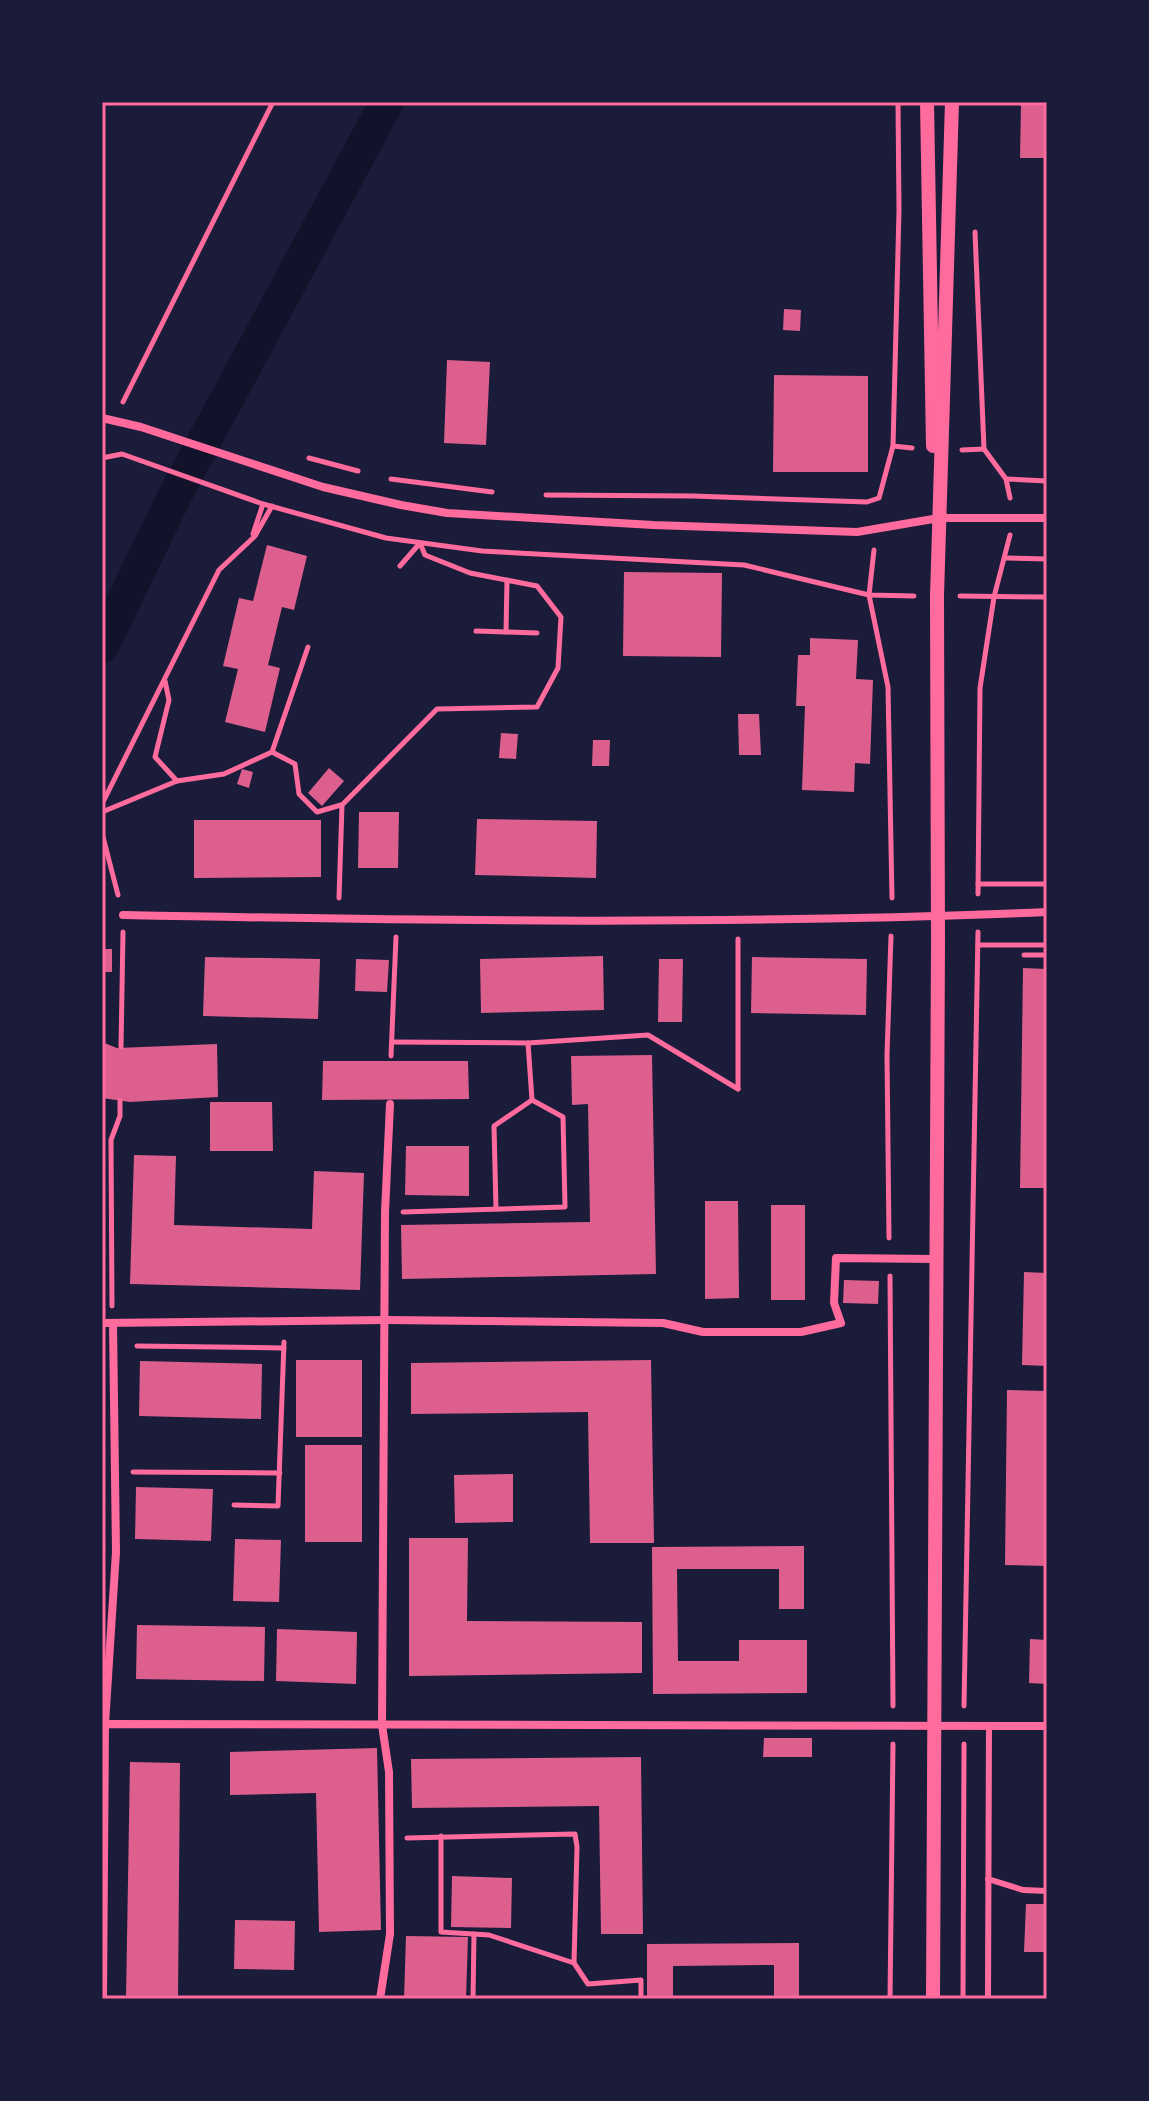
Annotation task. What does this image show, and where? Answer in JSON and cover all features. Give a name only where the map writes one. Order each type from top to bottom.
[{"type":"street","points":[[927,102],[933,450],[939,518]]},
{"type":"street","points":[[933,1999],[939,518],[952,102]]},
{"type":"street","points":[[102,418],[141,427],[323,487],[447,513],[653,525],[857,532],[939,518],[1047,518]]},
{"type":"street","points":[[123,915],[397,921],[739,922],[1047,912]]},
{"type":"street","points":[[380,1999],[390,1934],[389,1772],[382,1725],[385,1212],[390,1104]]},
{"type":"street","points":[[102,1323],[385,1320],[663,1323],[703,1332],[801,1332],[841,1323],[834,1303],[836,1258],[935,1259]]},
{"type":"street","points":[[103,1999],[104,1724],[114,1607],[113,1323]]},
{"type":"street","points":[[104,1724],[1047,1726]]},
{"type":"lane","points":[[988,1999],[989,1725]]},
{"type":"lane","points":[[988,1879],[1023,1890],[1047,1891]]},
{"type":"path","points":[[114,419],[273,102]]},
{"type":"path","points":[[542,495],[867,502],[879,498],[893,446],[899,211],[898,105],[889,102]]},
{"type":"path","points":[[974,226],[984,449],[1006,479],[1047,481]]},
{"type":"path","points":[[294,453],[369,474]]},
{"type":"path","points":[[102,458],[122,454],[263,504],[386,538],[482,551],[744,565],[869,595],[888,687],[892,918],[887,1055],[893,1725],[890,1999]]},
{"type":"path","points":[[383,478],[498,493]]},
{"type":"path","points":[[251,539],[263,504]]},
{"type":"path","points":[[102,804],[219,570],[251,539],[272,506]]},
{"type":"path","points":[[400,566],[420,543]]},
{"type":"path","points":[[272,752],[295,764],[299,794],[317,812],[342,805],[437,709],[537,707],[558,668],[561,617],[537,586],[470,573],[425,555],[420,543]]},
{"type":"path","points":[[1006,558],[1047,559]]},
{"type":"path","points":[[506,632],[507,580]]},
{"type":"path","points":[[963,1999],[964,1725],[980,688],[994,597],[1047,597]]},
{"type":"path","points":[[476,631],[537,633]]},
{"type":"path","points":[[102,812],[177,781],[224,774],[272,752],[308,647]]},
{"type":"path","points":[[165,678],[169,700],[155,757],[177,781]]},
{"type":"path","points":[[339,919],[342,805]]},
{"type":"path","points":[[102,833],[123,915],[121,1047]]},
{"type":"path","points":[[978,884],[1047,884]]},
{"type":"path","points":[[391,1056],[397,921]]},
{"type":"path","points":[[392,1042],[528,1043],[648,1035],[738,1089],[739,922]]},
{"type":"path","points":[[978,945],[1047,945]]},
{"type":"path","points":[[1024,955],[1047,955]]},
{"type":"path","points":[[528,1043],[532,1100]]},
{"type":"path","points":[[496,1209],[494,1126],[532,1100]]},
{"type":"path","points":[[385,1212],[565,1207],[563,1117],[532,1100]]},
{"type":"path","points":[[113,1323],[111,1140],[120,1116],[120,1101]]},
{"type":"path","points":[[102,1204],[111,1204]]},
{"type":"path","points":[[234,1505],[278,1506],[285,1321]]},
{"type":"path","points":[[113,1346],[284,1348]]},
{"type":"path","points":[[114,1472],[280,1473]]},
{"type":"path","points":[[389,1838],[575,1834],[574,1963],[588,1984],[641,1980],[641,1999]]},
{"type":"path","points":[[441,1836],[441,1932],[489,1935],[574,1963]]},
{"type":"path","points":[[473,1999],[474,1934]]},
{"type":"building","points":[[1021,102],[1047,102],[1047,158],[1020,158]]},
{"type":"building","points":[[784,309],[801,310],[800,331],[783,330]]},
{"type":"building","points":[[447,360],[490,362],[486,445],[444,443]]},
{"type":"building","points":[[774,375],[868,376],[868,472],[773,472]]},
{"type":"building","points":[[267,545],[307,556],[294,610],[282,607],[268,665],[280,668],[265,732],[225,722],[238,669],[223,666],[239,598],[253,601]]},
{"type":"building","points":[[624,572],[722,573],[721,657],[623,656]]},
{"type":"building","points":[[810,638],[858,640],[856,679],[873,680],[870,764],[855,763],[854,792],[802,790],[805,706],[796,706],[798,655],[810,655]]},
{"type":"building","points":[[738,714],[759,714],[761,755],[739,755]]},
{"type":"building","points":[[501,733],[518,734],[516,759],[499,758]]},
{"type":"building","points":[[593,740],[610,740],[609,766],[592,766]]},
{"type":"building","points":[[329,768],[344,781],[322,806],[308,793]]},
{"type":"building","points":[[242,769],[253,772],[249,788],[237,784]]},
{"type":"building","points":[[359,812],[399,812],[398,868],[358,868]]},
{"type":"building","points":[[477,819],[597,821],[596,878],[475,875]]},
{"type":"building","points":[[194,820],[321,820],[321,877],[194,878]]},
{"type":"building","points":[[102,949],[112,949],[112,972],[102,972]]},
{"type":"building","points":[[603,956],[604,1010],[481,1013],[480,959]]},
{"type":"building","points":[[205,957],[320,959],[318,1019],[203,1016]]},
{"type":"building","points":[[752,957],[867,959],[866,1015],[751,1013]]},
{"type":"building","points":[[356,959],[389,960],[387,992],[355,991]]},
{"type":"building","points":[[659,959],[683,959],[682,1022],[658,1022]]},
{"type":"building","points":[[1023,968],[1047,969],[1047,1188],[1020,1188]]},
{"type":"building","points":[[102,1042],[117,1048],[217,1044],[218,1097],[130,1102],[102,1098]]},
{"type":"building","points":[[652,1055],[656,1274],[402,1279],[401,1225],[590,1222],[588,1104],[572,1105],[571,1056]]},
{"type":"building","points":[[323,1061],[468,1061],[469,1099],[322,1100]]},
{"type":"building","points":[[210,1102],[272,1102],[273,1151],[210,1151]]},
{"type":"building","points":[[406,1146],[469,1146],[469,1196],[405,1195]]},
{"type":"building","points":[[134,1155],[176,1156],[174,1225],[312,1229],[314,1171],[364,1173],[360,1290],[130,1284]]},
{"type":"building","points":[[705,1201],[738,1201],[739,1298],[705,1299]]},
{"type":"building","points":[[771,1205],[805,1205],[805,1300],[771,1300]]},
{"type":"building","points":[[1024,1272],[1047,1273],[1047,1366],[1022,1365]]},
{"type":"building","points":[[844,1280],[879,1281],[878,1304],[843,1303]]},
{"type":"building","points":[[296,1360],[362,1360],[362,1437],[296,1437]]},
{"type":"building","points":[[651,1360],[654,1543],[590,1543],[588,1412],[411,1414],[411,1363]]},
{"type":"building","points":[[140,1361],[262,1364],[261,1419],[139,1416]]},
{"type":"building","points":[[1007,1390],[1047,1391],[1047,1566],[1005,1565]]},
{"type":"building","points":[[305,1445],[362,1445],[362,1542],[305,1542]]},
{"type":"building","points":[[513,1474],[513,1522],[455,1523],[454,1475]]},
{"type":"building","points":[[136,1487],[213,1489],[211,1541],[135,1539]]},
{"type":"building","points":[[409,1538],[468,1538],[467,1621],[642,1622],[642,1673],[409,1676]]},
{"type":"building","points":[[235,1539],[281,1540],[279,1602],[233,1601]]},
{"type":"building","points":[[804,1546],[804,1609],[779,1609],[779,1569],[677,1569],[678,1661],[739,1661],[739,1640],[807,1640],[807,1693],[653,1694],[652,1547]]},
{"type":"building","points":[[137,1625],[265,1627],[264,1681],[136,1679]]},
{"type":"building","points":[[277,1629],[357,1632],[356,1684],[276,1681]]},
{"type":"building","points":[[1030,1639],[1047,1640],[1047,1684],[1029,1683]]},
{"type":"building","points":[[764,1738],[812,1738],[812,1757],[763,1757]]},
{"type":"building","points":[[377,1748],[381,1930],[319,1932],[316,1793],[230,1795],[230,1752]]},
{"type":"building","points":[[641,1757],[643,1934],[601,1934],[599,1806],[412,1808],[411,1759]]},
{"type":"building","points":[[130,1762],[180,1763],[178,1999],[126,1999]]},
{"type":"building","points":[[452,1876],[512,1878],[511,1928],[451,1927]]},
{"type":"building","points":[[1026,1904],[1047,1904],[1047,1952],[1024,1952]]},
{"type":"building","points":[[235,1920],[295,1921],[294,1970],[234,1969]]},
{"type":"building","points":[[406,1936],[468,1937],[466,1999],[404,1999]]},
{"type":"building","points":[[799,1943],[799,1999],[774,1999],[774,1965],[673,1966],[673,1999],[647,1999],[647,1944]]},
{"type":"waterway","points":[[102,646],[173,499],[387,102]]}]
